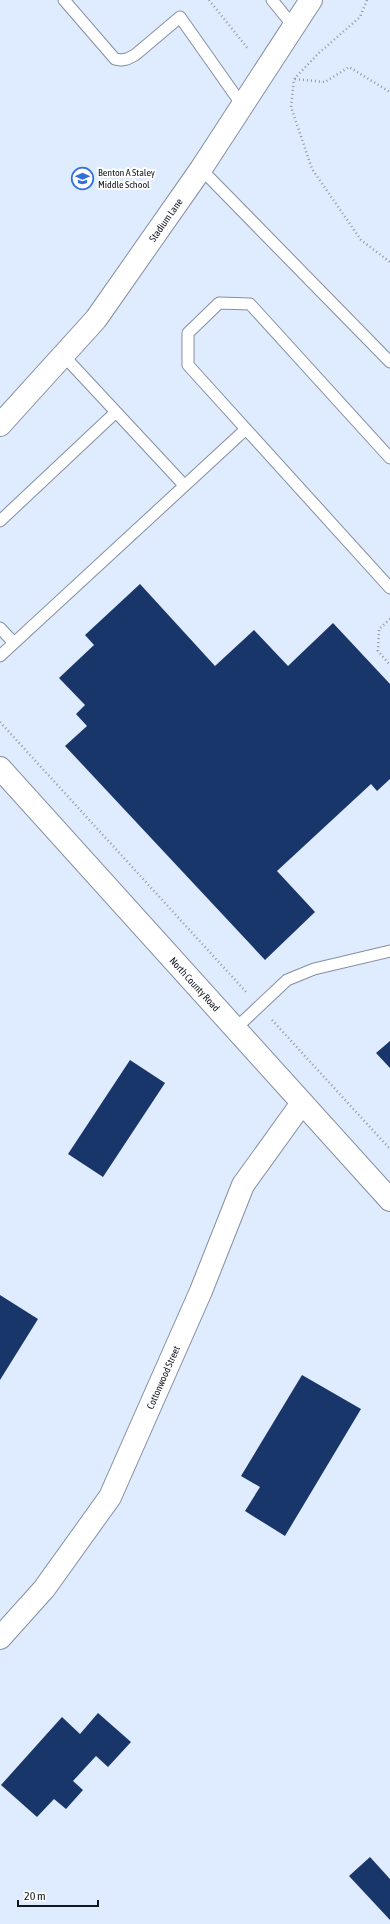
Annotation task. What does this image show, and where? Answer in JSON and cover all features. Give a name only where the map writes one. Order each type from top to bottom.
[{"type":"street","name":"Stadium Lane","points":[[0,425],[96,319],[202,169],[311,0]]},
{"type":"street","name":"North County Road","points":[[0,768],[390,1200]]},
{"type":"street","name":"Cottonwood Street","points":[[0,1638],[44,1589],[110,1497],[200,1291],[243,1184],[302,1103]]},
{"type":"lane","points":[[64,0],[115,58],[121,60],[135,55],[180,17],[242,105]]},
{"type":"lane","points":[[272,0],[294,27]]},
{"type":"lane","points":[[202,169],[390,362]]},
{"type":"lane","points":[[389,455],[250,304],[219,303],[188,333],[188,365],[390,588]]},
{"type":"lane","points":[[63,355],[184,485]]},
{"type":"lane","points":[[0,521],[116,412]]},
{"type":"lane","points":[[0,656],[246,428]]},
{"type":"lane","points":[[0,628],[14,643]]},
{"type":"lane","points":[[235,1029],[287,980],[314,969],[390,951]]},
{"type":"path","points":[[367,0],[360,17],[319,53],[294,79],[291,107],[312,169],[361,240],[390,262]]},
{"type":"path","points":[[390,619],[379,629],[378,651],[390,665]]},
{"type":"path","points":[[0,722],[390,1149]]},
{"type":"building","points":[[140,584],[215,666],[254,630],[288,666],[333,623],[390,684],[390,779],[377,791],[371,784],[277,871],[315,912],[265,960],[65,746],[87,726],[76,714],[85,705],[59,678],[94,645],[85,635]]},
{"type":"building","points":[[390,1041],[390,1068],[376,1053]]},
{"type":"building","points":[[130,1060],[165,1083],[103,1177],[68,1154]]},
{"type":"building","points":[[0,1295],[38,1319],[0,1380]]},
{"type":"building","points":[[302,1375],[361,1409],[285,1536],[245,1511],[260,1487],[241,1476]]},
{"type":"building","points":[[98,1713],[131,1742],[108,1767],[96,1756],[73,1781],[83,1790],[66,1809],[54,1799],[37,1817],[1,1785],[62,1717],[80,1734]]},
{"type":"building","points":[[370,1857],[390,1879],[390,1920],[349,1876]]},
{"type":"place","name":"Benton A Staley Middle School","points":[[82,178]]}]
